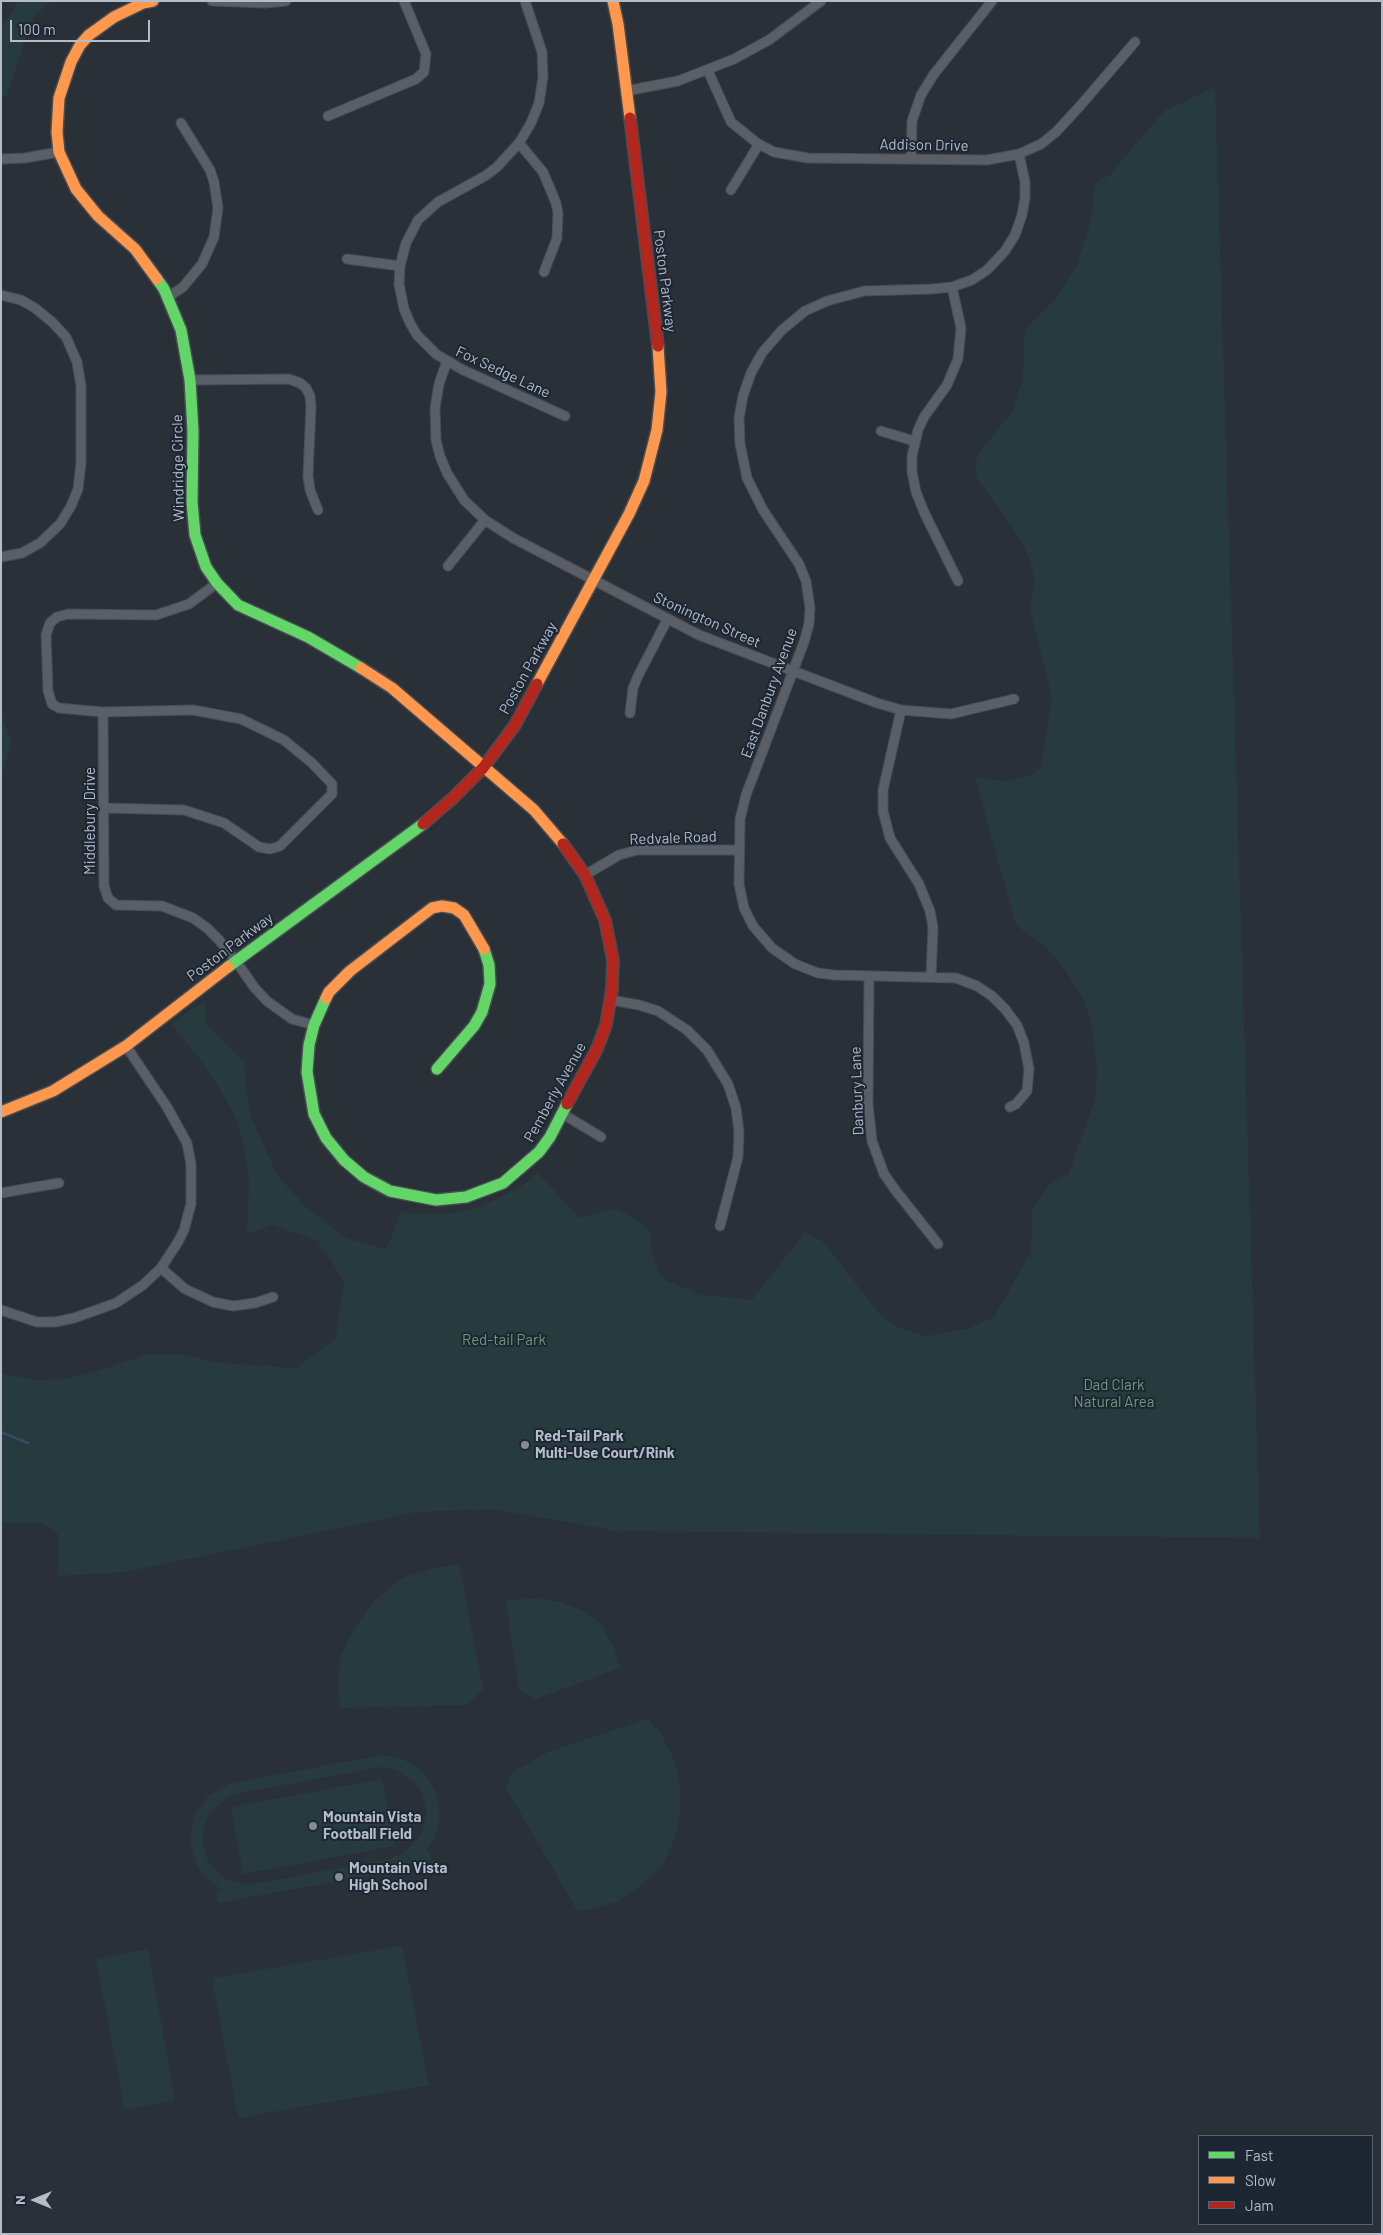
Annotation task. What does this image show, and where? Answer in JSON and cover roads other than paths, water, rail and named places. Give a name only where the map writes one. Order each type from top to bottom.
[{"type":"street","name":"Windridge Circle","points":[[153,1],[143,3],[114,17],[89,35],[80,45],[70,62],[59,98],[56,116],[59,152],[67,173],[86,204],[135,250],[168,297],[185,345],[190,380],[193,430],[192,502],[195,535],[206,567],[217,583],[238,604],[248,611],[308,637],[343,656],[392,688],[483,768]]},
{"type":"street","points":[[212,1],[264,3],[286,1]]},
{"type":"street","points":[[328,116],[416,79],[424,72],[426,54],[404,1]]},
{"type":"street","name":"Fox Sedge Lane","points":[[525,1],[542,52],[543,77],[539,103],[532,123],[519,143],[485,176],[449,195],[428,210],[412,230],[406,243],[400,266],[401,296],[410,323],[427,346],[447,361],[565,416]]},
{"type":"street","name":"Poston Parkway","points":[[1,1112],[53,1091],[126,1046],[236,961],[424,822],[453,798],[483,768],[515,725],[629,514],[644,481],[657,430],[661,392],[658,343],[618,24],[613,1]]},
{"type":"street","points":[[626,92],[678,82],[734,59],[769,40],[820,1]]},
{"type":"street","points":[[911,159],[912,121],[921,95],[934,74],[992,1]]},
{"type":"street","name":"Addison Drive","points":[[708,71],[731,122],[759,144],[784,155],[808,158],[987,160],[1019,154],[1042,144],[1056,132],[1135,42]]},
{"type":"street","points":[[168,297],[183,287],[202,264],[214,237],[218,208],[210,170],[181,123]]},
{"type":"street","points":[[519,143],[543,172],[556,202],[558,213],[557,238],[544,272]]},
{"type":"street","points":[[731,190],[759,144]]},
{"type":"street","points":[[1,159],[25,158],[59,152]]},
{"type":"street","name":"East Danbury Avenue","points":[[1010,1107],[1024,1096],[1029,1083],[1029,1069],[1026,1051],[1017,1025],[992,996],[977,986],[956,978],[818,973],[795,964],[772,948],[753,926],[744,908],[739,884],[738,850],[740,819],[746,795],[809,624],[808,593],[799,564],[763,510],[743,467],[739,418],[743,396],[751,373],[762,353],[782,330],[804,311],[827,301],[864,291],[932,290],[952,287],[972,280],[988,270],[1005,252],[1015,235],[1022,215],[1025,198],[1023,170],[1019,154]]},
{"type":"street","points":[[348,260],[400,266]]},
{"type":"street","points":[[952,287],[961,328],[958,359],[947,385],[924,417],[914,441],[912,472],[916,492],[958,581]]},
{"type":"street","points":[[1,296],[21,300],[35,308],[66,337],[77,362],[81,386],[81,464],[78,489],[60,524],[40,543],[22,553],[1,557]]},
{"type":"street","name":"Stonington Street","points":[[447,361],[439,384],[434,408],[436,440],[440,456],[454,486],[464,500],[485,520],[512,538],[699,635],[901,710],[951,714],[1014,699]]},
{"type":"street","points":[[190,380],[289,379],[300,383],[306,388],[310,396],[311,406],[308,476],[310,490],[318,510]]},
{"type":"street","points":[[881,431],[914,441]]},
{"type":"street","points":[[448,566],[485,520]]},
{"type":"street","points":[[104,808],[184,810],[224,823],[259,847],[270,849],[280,846],[332,794],[332,784],[312,763],[284,740],[241,719],[193,710],[103,712],[59,708],[52,704],[47,681],[46,635],[50,623],[58,617],[68,614],[156,615],[189,604],[217,583]]},
{"type":"street","points":[[630,713],[633,688],[667,620]]},
{"type":"street","points":[[901,710],[886,776],[883,811],[890,838],[919,884],[930,911],[933,927],[931,976]]},
{"type":"street","name":"Middlebury Drive","points":[[103,712],[104,886],[108,898],[116,905],[162,906],[193,918],[207,928],[236,961],[254,988],[267,1001],[292,1019],[314,1025]]},
{"type":"street","name":"Pemberly Avenue","points":[[437,1069],[474,1026],[482,1012],[490,984],[486,952],[464,915],[454,908],[442,906],[432,908],[350,971],[329,992],[314,1025],[309,1045],[307,1072],[310,1099],[320,1126],[344,1160],[364,1177],[390,1191],[419,1198],[444,1200],[466,1197],[492,1188],[514,1175],[539,1152],[563,1114],[597,1049],[606,1025],[611,1000],[613,960],[609,935],[599,904],[585,875],[541,817],[483,768]]},
{"type":"street","name":"Redvale Road","points":[[585,875],[619,855],[637,850],[738,850]]},
{"type":"street","name":"Danbury Lane","points":[[869,976],[868,1104],[872,1141],[884,1174],[938,1244]]},
{"type":"street","points":[[611,1000],[639,1005],[658,1011],[687,1030],[707,1050],[728,1084],[736,1108],[740,1132],[738,1157],[720,1226]]},
{"type":"street","points":[[1,1310],[37,1322],[65,1321],[116,1303],[143,1285],[161,1268],[178,1242],[188,1217],[192,1189],[191,1164],[187,1143],[181,1130],[126,1046]]},
{"type":"street","points":[[563,1114],[601,1137]]},
{"type":"street","points":[[1,1192],[59,1183]]},
{"type":"street","points":[[161,1268],[185,1290],[213,1302],[233,1306],[255,1303],[273,1297]]},
{"type":"waterway","points":[[1,1432],[28,1443]]},
{"type":"place","name":"Red-Tail Park Multi-Use Court/Rink","points":[[525,1445]]},
{"type":"place","name":"Mountain Vista Football Field","points":[[313,1826]]},
{"type":"place","name":"Mountain Vista High School","points":[[339,1877]]},
{"type":"park label","name":"Red-tail Park","points":[[504,1340]]},
{"type":"park label","name":"Dad Clark Natural Area","points":[[1114,1394]]}]
